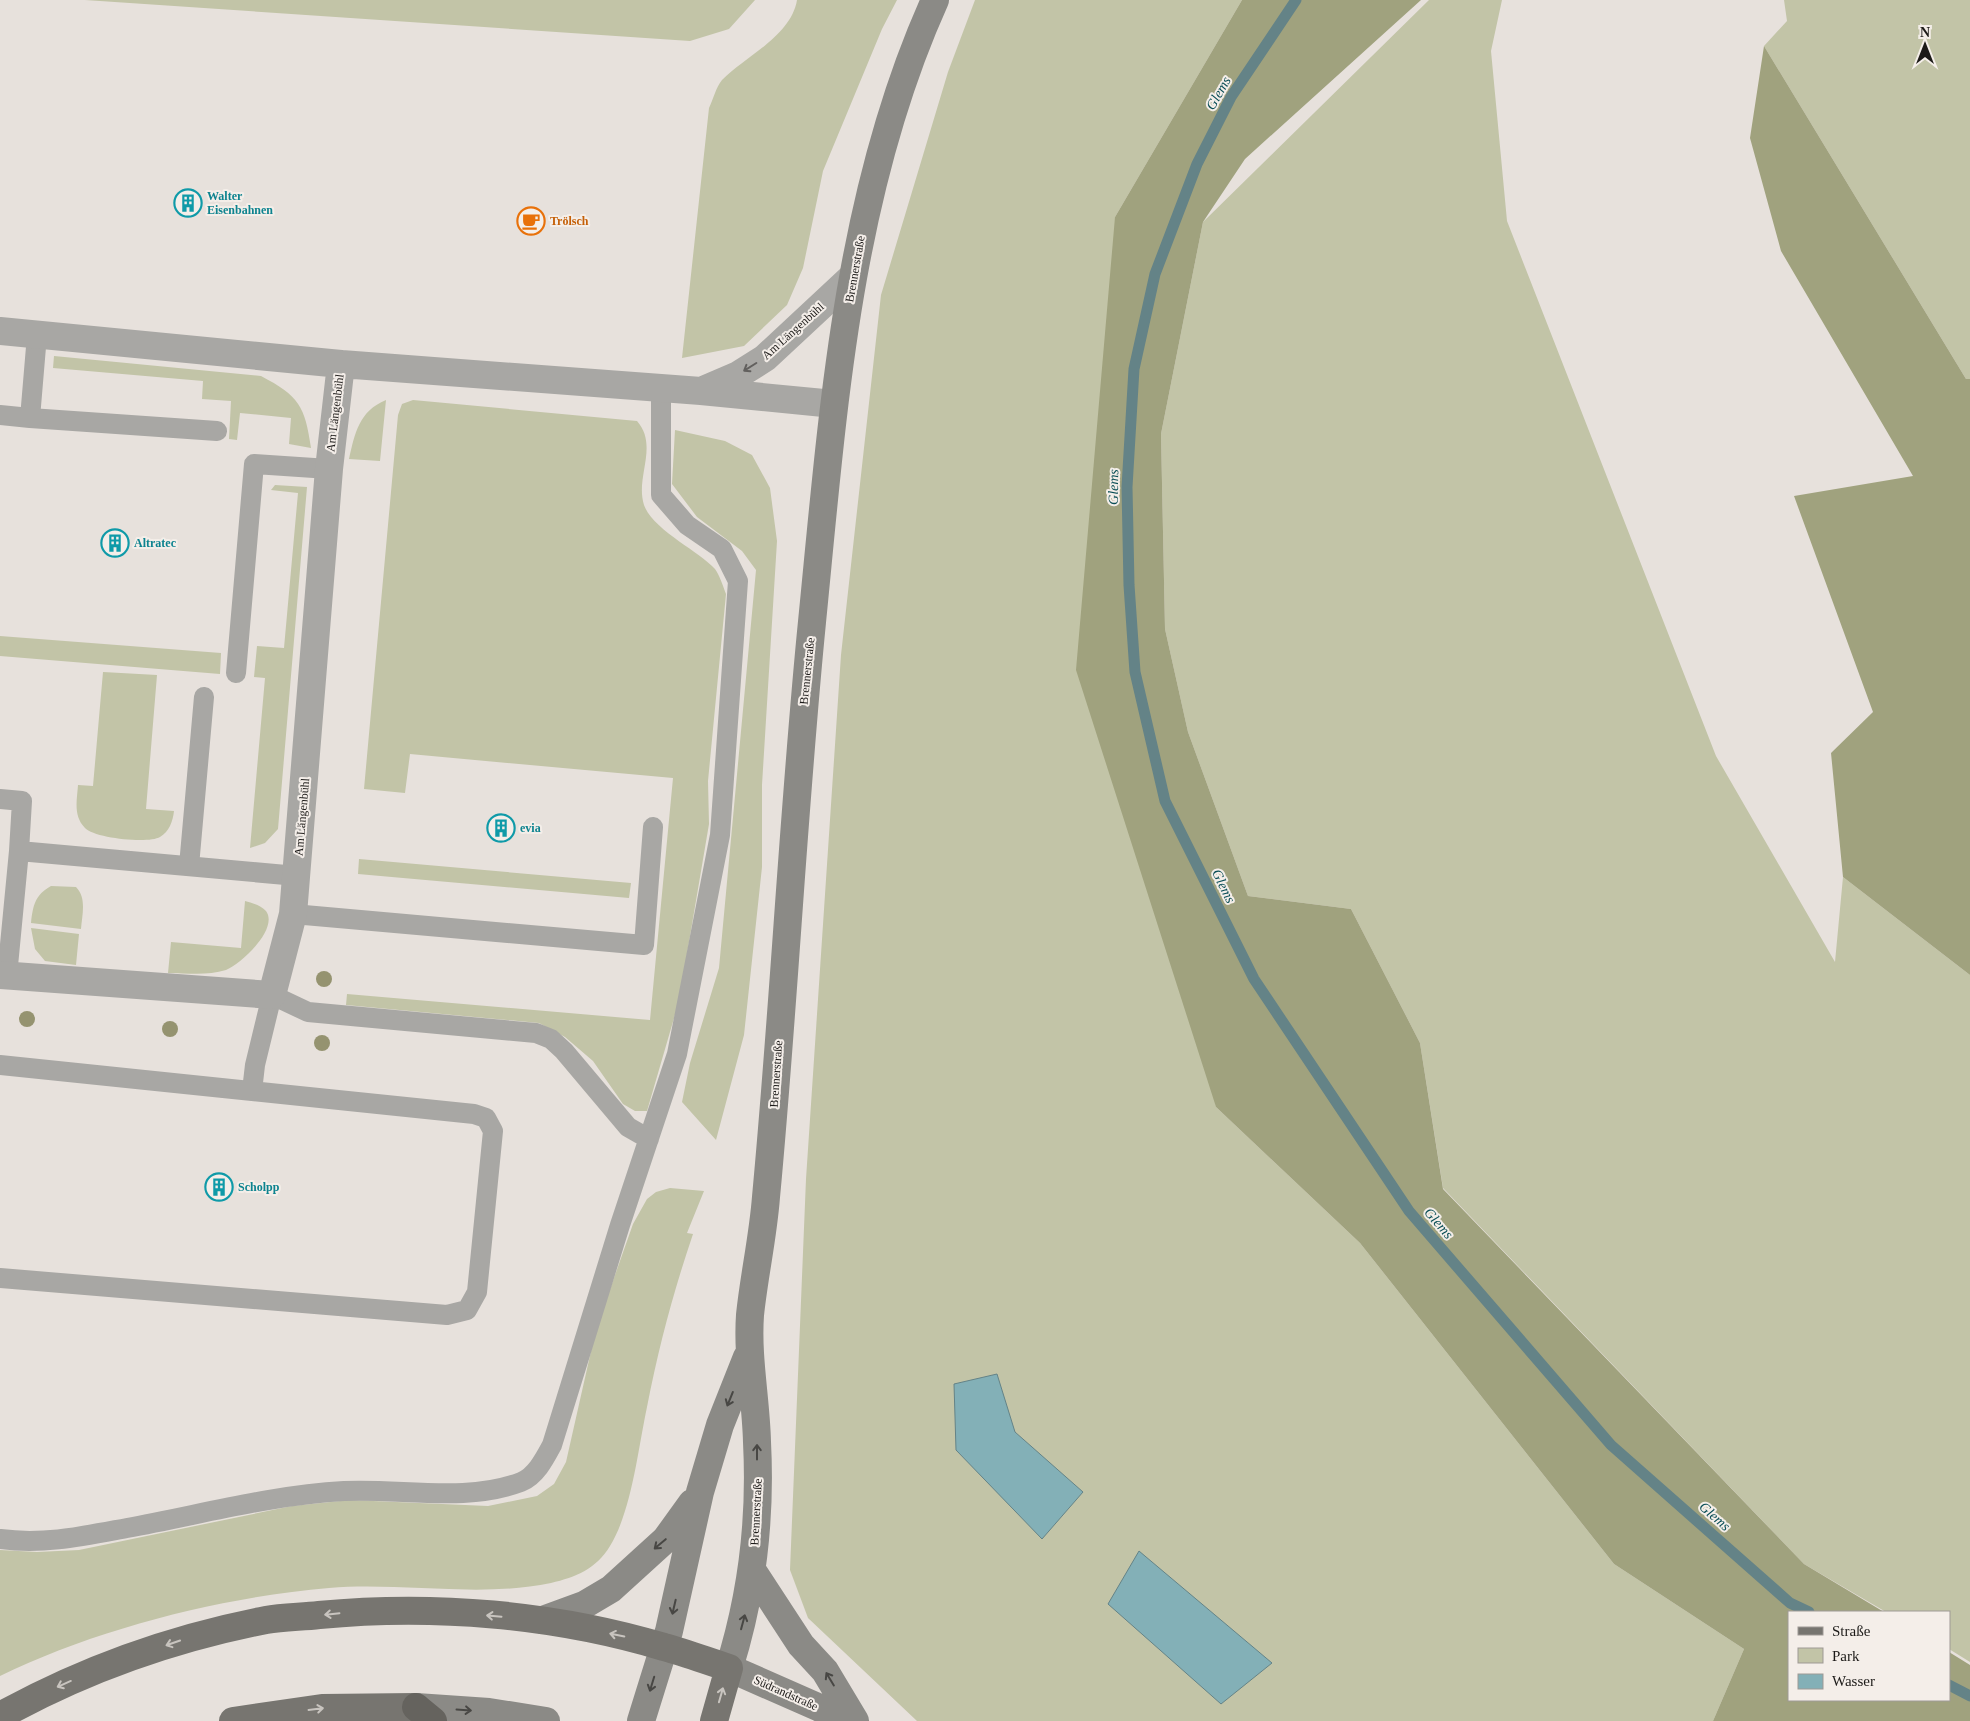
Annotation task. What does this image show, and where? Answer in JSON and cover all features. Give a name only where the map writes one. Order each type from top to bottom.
[{"type":"main road","name":"Brennerstraße","points":[[729,1668],[745,1614],[752,1570],[758,1504],[758,1440],[748,1354],[750,1313],[766,1204],[800,741],[834,404],[852,277],[876,167],[892,108],[912,50],[934,0]]},
{"type":"main road","name":"Brennerstraße","points":[[641,1721],[664,1647],[700,1492],[720,1425],[748,1354]]},
{"type":"main road","points":[[543,1620],[598,1599],[616,1585],[627,1572],[666,1539],[700,1492]]},
{"type":"main road","points":[[752,1570],[801,1645],[825,1671],[855,1721]]},
{"type":"main road","points":[[0,1716],[25,1702],[109,1664],[186,1638],[268,1620],[353,1612],[449,1612],[543,1620],[664,1647],[729,1668],[714,1721]]},
{"type":"main road","name":"Südrandstraße","points":[[729,1668],[820,1708],[843,1721]]},
{"type":"main road","points":[[233,1721],[322,1708],[424,1714],[489,1712],[546,1721]]},
{"type":"street","name":"Am Längenbühl","points":[[701,391],[738,375],[765,358],[852,277]]},
{"type":"street","name":"Am Längenbühl","points":[[0,332],[341,364],[701,391],[834,404]]},
{"type":"street","name":"Am Längenbühl","points":[[272,995],[293,914],[329,469],[341,364]]},
{"type":"street","points":[[4,976],[272,995]]},
{"type":"lane","points":[[30,418],[37,335]]},
{"type":"lane","points":[[0,1539],[23,1542],[62,1541],[288,1495],[345,1491],[467,1494],[522,1481],[540,1466],[552,1445],[620,1225],[677,1054],[720,835],[738,581],[722,549],[687,525],[661,495],[661,388]]},
{"type":"lane","points":[[0,415],[216,431]]},
{"type":"lane","points":[[236,673],[254,464],[329,469]]},
{"type":"lane","points":[[189,866],[204,697]]},
{"type":"lane","points":[[0,799],[22,801],[19,851],[4,976]]},
{"type":"lane","points":[[293,914],[644,945],[653,827]]},
{"type":"lane","points":[[19,851],[297,876]]},
{"type":"lane","points":[[252,1092],[255,1065],[272,995],[308,1012],[536,1033],[551,1039],[564,1051],[628,1127],[649,1139]]},
{"type":"lane","points":[[0,1065],[474,1114],[486,1118],[493,1131],[477,1292],[467,1310],[447,1315],[0,1278]]},
{"type":"green space","points":[[85,0],[755,0],[729,29],[690,41]]},
{"type":"green space","points":[[797,0],[897,0],[882,29],[823,171],[803,268],[787,305],[744,346],[682,358],[709,108],[722,80],[777,35],[793,13]]},
{"type":"green space","points":[[975,0],[1242,0],[1115,217],[1216,1107],[1360,1243],[1614,1564],[1744,1649],[1713,1721],[917,1721],[808,1618],[790,1570],[806,1179],[841,655],[881,295],[948,72]]},
{"type":"green space","points":[[1242,0],[1421,0],[1245,159],[1203,222],[1161,434],[1165,629],[1188,732],[1248,896],[1351,909],[1420,1043],[1443,1189],[1804,1564],[1882,1611],[1788,1611],[1788,1701],[1950,1701],[1950,1653],[1970,1665],[1970,1721],[1713,1721],[1744,1649],[1614,1564],[1360,1243],[1216,1107],[1076,670],[1115,217]]},
{"type":"green space","points":[[1429,0],[1502,0],[1491,51],[1507,221],[1716,756],[1835,962],[1843,877],[1970,975],[1970,1662],[1950,1650],[1950,1611],[1884,1611],[1804,1564],[1443,1188],[1420,1043],[1351,909],[1248,896],[1188,732],[1165,629],[1161,434],[1203,222]]},
{"type":"green space","points":[[1784,0],[1970,0],[1970,379],[1966,379],[1764,46],[1787,21]]},
{"type":"green space","points":[[1764,46],[1966,379],[1970,379],[1970,975],[1843,877],[1831,753],[1873,712],[1794,496],[1913,476],[1781,251],[1750,138]]},
{"type":"green space","points":[[54,356],[261,376],[292,396],[298,404],[306,422],[311,448],[289,444],[291,418],[240,413],[237,440],[229,439],[231,401],[202,399],[203,381],[53,368]]},
{"type":"green space","points":[[386,400],[380,461],[349,459],[356,432],[364,417],[370,410]]},
{"type":"green space","points":[[413,400],[637,421],[643,431],[647,451],[642,484],[644,505],[657,523],[715,569],[726,594],[708,781],[709,824],[679,1001],[647,1111],[635,1111],[623,1104],[593,1061],[565,1037],[539,1023],[346,1005],[347,994],[650,1020],[673,778],[410,754],[405,793],[364,789],[398,415],[402,404]]},
{"type":"green space","points":[[675,430],[725,441],[752,455],[770,488],[777,541],[762,785],[762,867],[744,1035],[716,1140],[682,1102],[690,1063],[719,968],[756,570],[742,551],[697,517],[672,484]]},
{"type":"green space","points":[[275,485],[307,487],[278,829],[265,843],[250,848],[265,678],[254,677],[257,646],[284,648],[298,493],[271,490]]},
{"type":"green space","points":[[0,636],[221,653],[220,674],[0,656]]},
{"type":"green space","points":[[103,672],[157,675],[146,809],[174,811],[173,819],[166,832],[154,839],[121,839],[90,832],[81,823],[77,813],[78,785],[93,786]]},
{"type":"green space","points":[[359,859],[631,883],[629,898],[358,874]]},
{"type":"green space","points":[[51,886],[76,887],[79,891],[83,901],[81,929],[31,923],[38,897]]},
{"type":"green space","points":[[245,901],[262,907],[269,918],[263,936],[249,953],[233,966],[219,972],[204,974],[168,973],[171,942],[241,948]]},
{"type":"green space","points":[[31,928],[79,934],[76,965],[45,961],[35,949]]},
{"type":"green space","points":[[670,1188],[704,1191],[687,1233],[693,1234],[662,1341],[624,1515],[610,1546],[592,1566],[577,1575],[560,1581],[524,1587],[469,1590],[384,1587],[329,1588],[246,1599],[203,1607],[118,1630],[37,1659],[0,1676],[0,1550],[37,1552],[79,1550],[292,1506],[350,1500],[488,1506],[537,1496],[554,1484],[566,1462],[596,1329],[633,1224],[647,1199],[656,1192]]},
{"type":"water","points":[[997,1374],[1015,1432],[1083,1492],[1042,1539],[956,1450],[954,1384]]},
{"type":"water","points":[[1139,1551],[1272,1663],[1221,1704],[1108,1604]]},
{"type":"waterway","name":"Glems","points":[[1296,0],[1231,97],[1197,164],[1155,274],[1134,369],[1127,487],[1129,585],[1135,672],[1165,801],[1254,979],[1409,1211],[1611,1445],[1790,1603],[1807,1611]]},
{"type":"waterway","name":"Glems","points":[[1950,1686],[1970,1696]]},
{"type":"place","name":"Walter Eisenbahnen","points":[[188,203]]},
{"type":"place","name":"Trölsch","points":[[531,221]]},
{"type":"place","name":"Altratec","points":[[115,543]]},
{"type":"place","name":"evia","points":[[501,828]]},
{"type":"place","name":"Scholpp","points":[[219,1187]]}]
